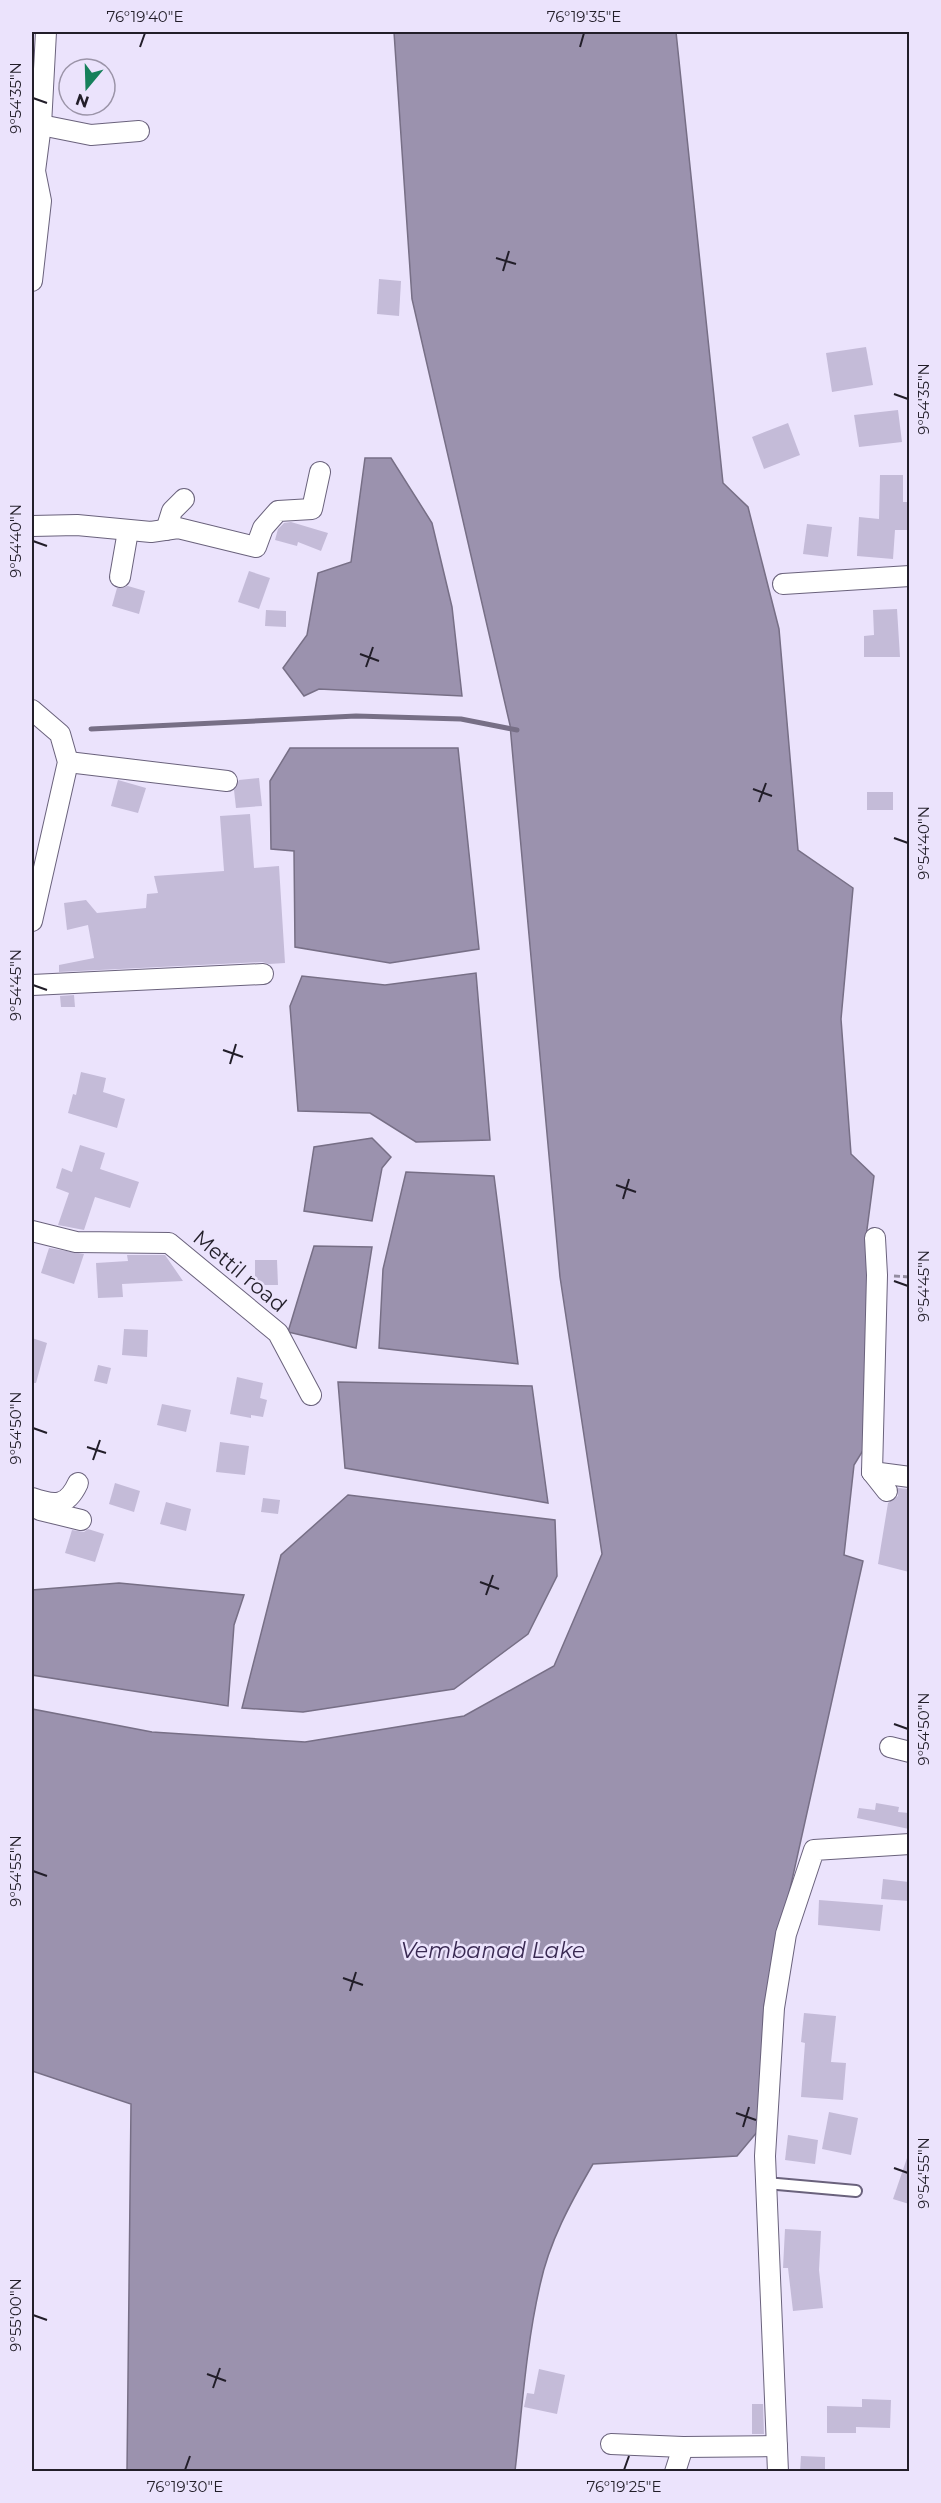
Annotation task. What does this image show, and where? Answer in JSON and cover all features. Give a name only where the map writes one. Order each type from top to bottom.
[{"type":"street","points":[[32,281],[41,201],[33,171],[41,124],[46,32]]},
{"type":"street","points":[[41,124],[91,135],[138,131]]},
{"type":"street","points":[[32,526],[77,525],[151,532],[178,528],[256,547],[263,528],[278,511],[312,509],[320,472]]},
{"type":"street","points":[[166,530],[172,511],[184,499]]},
{"type":"street","points":[[120,577],[128,531]]},
{"type":"street","points":[[783,584],[909,576]]},
{"type":"street","points":[[32,710],[60,734],[68,762],[32,921]]},
{"type":"street","points":[[68,762],[227,782]]},
{"type":"street","points":[[32,985],[264,974]]},
{"type":"street","name":"Mettil road","points":[[32,1231],[76,1242],[169,1243],[278,1333],[311,1395]]},
{"type":"street","points":[[875,1238],[877,1275],[872,1472],[887,1491]]},
{"type":"street","points":[[872,1472],[909,1477]]},
{"type":"street","points":[[32,1498],[46,1503],[60,1503],[72,1495],[78,1483]]},
{"type":"street","points":[[32,1508],[81,1520]]},
{"type":"street","points":[[890,1747],[909,1752]]},
{"type":"street","points":[[778,2472],[765,2156],[774,2008],[786,1934],[814,1850],[909,1844]]},
{"type":"street","points":[[611,2444],[777,2446]]},
{"type":"street","points":[[675,2472],[682,2446]]},
{"type":"lane","points":[[766,2183],[856,2191]]},
{"type":"water","name":"Vembanad Lake","points":[[394,32],[676,32],[723,483],[748,507],[779,629],[798,850],[853,888],[841,1019],[851,1154],[874,1176],[866,1237],[884,1252],[879,1298],[866,1327],[870,1439],[854,1465],[844,1555],[863,1561],[764,2006],[758,2131],[737,2156],[593,2164],[562,2223],[544,2269],[528,2355],[515,2471],[127,2471],[131,2104],[32,2071],[32,1709],[152,1732],[305,1742],[464,1716],[554,1666],[602,1554],[560,1277],[510,725],[412,299]]},
{"type":"water","points":[[365,458],[391,458],[432,523],[452,607],[462,696],[319,689],[304,696],[283,668],[307,635],[318,573],[351,562]]},
{"type":"water","points":[[290,748],[458,748],[479,949],[390,963],[295,947],[294,851],[271,849],[270,781]]},
{"type":"water","points":[[476,973],[490,1140],[416,1142],[370,1113],[298,1111],[290,1006],[302,976],[385,985]]},
{"type":"water","points":[[372,1138],[391,1157],[382,1168],[372,1221],[304,1211],[314,1147]]},
{"type":"water","points":[[406,1172],[494,1176],[518,1364],[379,1348],[383,1269]]},
{"type":"water","points":[[314,1246],[372,1247],[356,1348],[288,1332]]},
{"type":"water","points":[[338,1382],[532,1386],[548,1503],[345,1468]]},
{"type":"water","points":[[348,1495],[555,1520],[557,1576],[528,1634],[454,1689],[303,1712],[242,1708],[281,1555]]},
{"type":"water","points":[[119,1583],[244,1595],[234,1625],[228,1706],[32,1675],[32,1590]]},
{"type":"building","points":[[379,279],[401,281],[399,316],[377,314]]},
{"type":"building","points":[[866,347],[873,385],[832,392],[826,353]]},
{"type":"building","points":[[898,410],[902,442],[859,447],[854,415]]},
{"type":"building","points":[[788,423],[800,455],[764,469],[752,437]]},
{"type":"building","points":[[880,475],[903,475],[903,502],[909,502],[909,530],[895,530],[893,559],[857,556],[859,517],[879,519]]},
{"type":"building","points":[[291,522],[328,533],[321,551],[298,542],[297,546],[275,540],[278,529],[284,523]]},
{"type":"building","points":[[807,524],[832,527],[828,557],[803,554]]},
{"type":"building","points":[[249,571],[270,578],[259,609],[238,602]]},
{"type":"building","points":[[128,586],[145,591],[139,614],[112,606],[117,588]]},
{"type":"building","points":[[897,609],[900,657],[864,657],[864,636],[874,635],[873,610]]},
{"type":"building","points":[[266,610],[286,611],[286,627],[265,626]]},
{"type":"building","points":[[259,778],[262,806],[236,808],[234,790],[239,780]]},
{"type":"building","points":[[118,780],[146,788],[138,813],[111,806]]},
{"type":"building","points":[[867,792],[893,792],[893,810],[867,810]]},
{"type":"building","points":[[250,814],[254,868],[279,866],[285,963],[262,962],[59,972],[59,965],[94,958],[88,925],[67,930],[64,903],[86,900],[97,913],[146,908],[147,894],[158,893],[154,876],[224,871],[220,816]]},
{"type":"building","points":[[74,995],[75,1007],[61,1007],[60,996]]},
{"type":"building","points":[[81,1072],[106,1078],[103,1092],[125,1099],[117,1128],[68,1113],[73,1094],[76,1095]]},
{"type":"building","points":[[80,1145],[105,1153],[100,1169],[139,1182],[130,1208],[95,1197],[84,1230],[58,1225],[69,1193],[56,1188],[62,1168],[72,1172]]},
{"type":"building","points":[[49,1248],[84,1254],[74,1284],[41,1273]]},
{"type":"building","points":[[127,1255],[165,1255],[183,1281],[122,1284],[123,1297],[98,1298],[96,1263],[128,1261]]},
{"type":"building","points":[[255,1260],[277,1260],[278,1285],[255,1285]]},
{"type":"building","points":[[124,1329],[148,1330],[147,1357],[122,1355]]},
{"type":"building","points":[[32,1338],[47,1343],[36,1383],[32,1383]]},
{"type":"building","points":[[98,1365],[111,1368],[107,1384],[94,1381]]},
{"type":"building","points":[[237,1377],[263,1383],[260,1398],[267,1400],[263,1417],[251,1415],[251,1418],[230,1414]]},
{"type":"building","points":[[162,1404],[191,1410],[186,1432],[157,1425]]},
{"type":"building","points":[[220,1442],[249,1446],[245,1475],[216,1472]]},
{"type":"building","points":[[115,1483],[140,1491],[134,1512],[109,1504]]},
{"type":"building","points":[[898,1488],[909,1489],[909,1572],[878,1564],[888,1503],[898,1496]]},
{"type":"building","points":[[263,1498],[280,1500],[278,1514],[261,1512]]},
{"type":"building","points":[[166,1502],[191,1509],[186,1531],[160,1524]]},
{"type":"building","points":[[88,1529],[104,1534],[95,1562],[65,1553],[72,1530],[84,1532]]},
{"type":"building","points":[[876,1803],[899,1807],[898,1812],[909,1813],[909,1829],[857,1818],[859,1808],[875,1810]]},
{"type":"building","points":[[883,1879],[909,1882],[909,1901],[881,1899]]},
{"type":"building","points":[[819,1900],[883,1905],[880,1931],[818,1925]]},
{"type":"building","points":[[804,2013],[836,2016],[831,2062],[846,2063],[843,2100],[801,2097],[805,2043],[801,2042]]},
{"type":"building","points":[[829,2112],[858,2118],[851,2155],[822,2149]]},
{"type":"building","points":[[788,2135],[818,2140],[815,2164],[785,2160]]},
{"type":"building","points":[[907,2158],[909,2158],[909,2204],[893,2199]]},
{"type":"building","points":[[785,2229],[821,2231],[819,2270],[823,2308],[793,2311],[788,2268],[783,2268]]},
{"type":"building","points":[[539,2369],[565,2375],[557,2414],[524,2407],[527,2393],[534,2394]]},
{"type":"building","points":[[862,2399],[891,2400],[890,2428],[856,2427],[856,2433],[827,2433],[827,2406],[862,2407]]},
{"type":"building","points":[[752,2404],[763,2404],[764,2434],[752,2434]]},
{"type":"building","points":[[801,2456],[825,2457],[825,2472],[800,2472]]},
{"type":"waterway","points":[[91,729],[356,716],[461,719],[517,730]]}]
